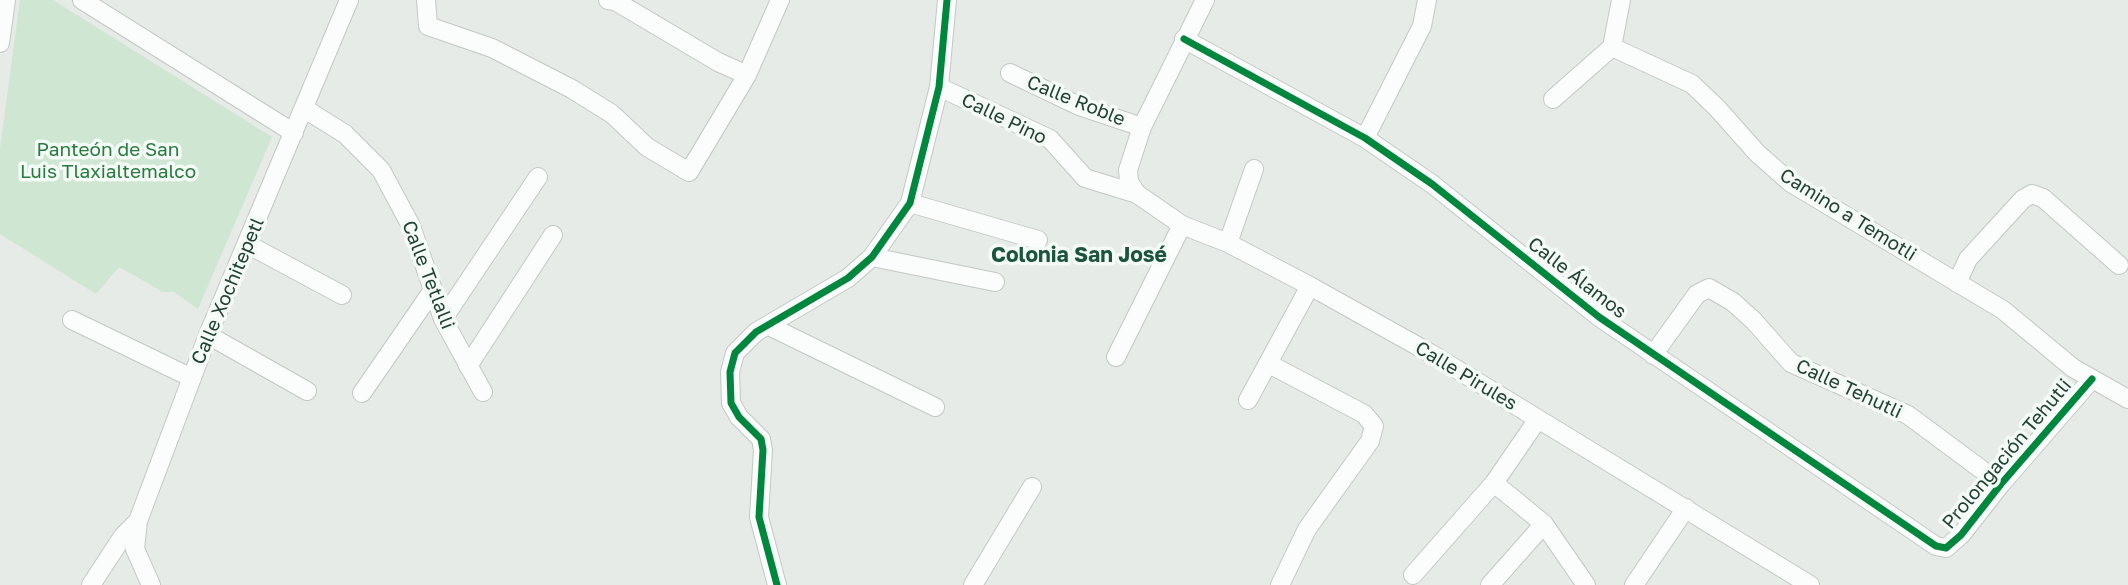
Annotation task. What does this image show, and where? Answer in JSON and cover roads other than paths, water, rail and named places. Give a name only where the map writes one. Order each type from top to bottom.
[{"type":"street","points":[[0,43],[6,0]]},
{"type":"street","name":"Calle Xochitepetl","points":[[151,585],[135,549],[138,521],[208,335],[349,0]]},
{"type":"street","points":[[426,0],[428,26],[492,48],[572,89],[612,114],[647,147],[689,173],[747,75],[780,0]]},
{"type":"street","points":[[608,0],[615,1],[718,62],[747,75]]},
{"type":"street","points":[[777,585],[760,517],[763,450],[761,439],[731,403],[729,386],[735,353],[750,338],[848,278],[872,257],[910,203],[939,87],[947,0]]},
{"type":"street","points":[[1137,194],[1129,182],[1128,170],[1142,127],[1205,0]]},
{"type":"street","points":[[1365,138],[1422,26],[1427,0]]},
{"type":"street","points":[[1553,99],[1612,47],[1621,0]]},
{"type":"street","points":[[93,3],[294,132]]},
{"type":"street","name":"Calle Álamos","points":[[1184,39],[1365,138],[1432,184],[1599,317],[1936,546],[1946,548]]},
{"type":"street","name":"Camino a Temotli","points":[[1612,47],[1692,84],[1757,153],[1791,183],[2003,310],[2073,368],[2128,399]]},
{"type":"street","name":"Calle Roble","points":[[1010,73],[1079,106],[1142,127]]},
{"type":"street","name":"Calle Pino","points":[[939,87],[1050,139],[1085,178],[1137,194]]},
{"type":"street","name":"Calle Tetlalli","points":[[305,109],[345,134],[381,170],[411,226],[443,319],[483,392]]},
{"type":"street","points":[[1228,243],[1254,169]]},
{"type":"street","points":[[443,319],[538,177]]},
{"type":"street","name":"Calle Pirules","points":[[1137,194],[1182,225],[1228,243],[1430,353],[1811,585]]},
{"type":"street","points":[[1957,283],[1968,259],[2023,199],[2032,194],[2043,198],[2119,265]]},
{"type":"street","points":[[910,203],[1038,240]]},
{"type":"street","points":[[1115,357],[1182,225]]},
{"type":"street","points":[[468,366],[553,235]]},
{"type":"street","points":[[247,244],[342,295]]},
{"type":"street","points":[[872,257],[995,282]]},
{"type":"street","points":[[1248,400],[1310,286]]},
{"type":"street","name":"Calle Tehutli","points":[[1653,355],[1698,293],[1709,288],[1733,302],[1754,321],[1791,363],[1908,415],[2001,484]]},
{"type":"street","points":[[362,393],[433,290]]},
{"type":"street","points":[[72,320],[192,378]]},
{"type":"street","points":[[769,326],[935,407]]},
{"type":"street","points":[[208,335],[307,391]]},
{"type":"street","points":[[1269,364],[1364,414],[1374,426],[1370,441],[1307,529],[1280,585]]},
{"type":"street","name":"Prolongación Tehutli","points":[[1946,548],[1961,536],[2001,484],[2092,379]]},
{"type":"street","points":[[1413,575],[1494,482],[1538,419]]},
{"type":"street","points":[[1494,482],[1544,524],[1586,585]]},
{"type":"street","points":[[973,585],[1032,487]]},
{"type":"street","points":[[1634,585],[1686,508]]},
{"type":"street","points":[[91,585],[123,536],[138,521]]},
{"type":"street","points":[[1490,585],[1544,524]]},
{"type":"district","name":"Colonia San José","points":[[1079,255]]},
{"type":"park label","name":"Panteón de San Luis Tlaxialtemalco","points":[[108,161]]}]
